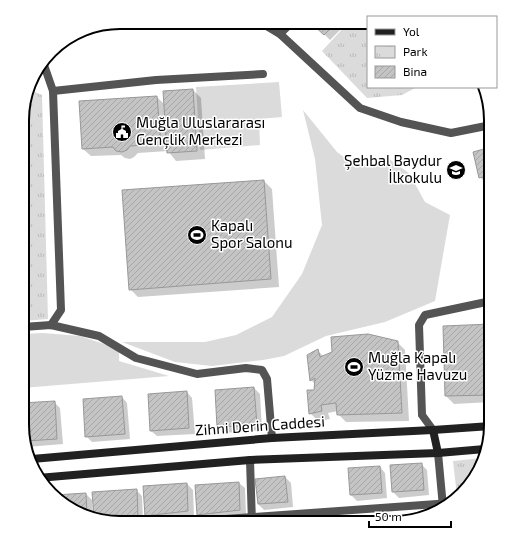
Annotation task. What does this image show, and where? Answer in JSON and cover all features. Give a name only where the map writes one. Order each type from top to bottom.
[{"type":"main road","name":"Zihni Derin Caddesi","points":[[36,460],[272,438],[484,426]]},
{"type":"main road","points":[[433,430],[438,453]]},
{"type":"main road","points":[[45,477],[250,460],[438,453],[480,449]]},
{"type":"street","points":[[272,29],[280,34],[360,108],[401,122],[451,133],[484,126]]},
{"type":"street","points":[[280,34],[285,29]]},
{"type":"street","points":[[45,68],[53,91],[61,310],[51,325]]},
{"type":"street","points":[[53,91],[156,80],[262,74]]},
{"type":"street","points":[[433,430],[422,414],[419,325],[425,315],[484,302]]},
{"type":"street","points":[[29,327],[51,325],[99,336],[136,358],[197,374],[246,368],[262,370],[267,379],[272,438]]},
{"type":"street","points":[[438,453],[443,502]]},
{"type":"street","points":[[250,460],[252,516]]},
{"type":"street","points":[[307,516],[434,507]]},
{"type":"green space","points":[[342,29],[367,29],[367,88],[415,88],[402,95],[367,98],[322,51]]},
{"type":"green space","points":[[279,82],[282,117],[259,119],[260,145],[200,150],[196,87]]},
{"type":"green space","points":[[34,92],[42,95],[48,319],[29,321],[29,120]]},
{"type":"green space","points":[[303,110],[337,152],[357,167],[389,159],[409,173],[425,202],[450,215],[435,301],[385,322],[326,336],[284,356],[263,360],[212,366],[175,362],[122,342],[205,342],[236,335],[272,317],[302,274],[322,225],[315,159]]},
{"type":"green space","points":[[43,333],[80,336],[107,345],[119,352],[119,361],[169,376],[29,387],[29,334]]},
{"type":"green space","points":[[477,459],[472,470],[456,490],[453,461]]},
{"type":"building","points":[[317,29],[330,29],[324,35]]},
{"type":"building","points":[[193,89],[197,151],[167,153],[163,91]]},
{"type":"building","points":[[157,96],[161,144],[130,146],[127,150],[122,152],[116,151],[113,147],[82,149],[79,101]]},
{"type":"building","points":[[484,149],[484,177],[479,178],[473,152]]},
{"type":"building","name":"Kapalı Spor Salonu","points":[[264,180],[271,279],[129,290],[122,190]]},
{"type":"building","points":[[484,324],[484,395],[445,396],[443,326]]},
{"type":"building","name":"Muğla Kapalı Yüzme Havuzu","points":[[368,334],[398,341],[402,413],[337,415],[336,403],[321,405],[322,411],[309,414],[307,390],[314,390],[315,378],[310,381],[307,355],[318,349],[320,357],[332,352],[331,337]]},
{"type":"building","points":[[254,387],[257,425],[217,427],[215,390]]},
{"type":"building","points":[[187,391],[189,428],[150,431],[148,394]]},
{"type":"building","points":[[122,396],[125,434],[85,437],[83,399]]},
{"type":"building","points":[[55,401],[57,439],[31,441],[29,431],[29,403]]},
{"type":"building","points":[[422,463],[424,490],[392,492],[390,465]]},
{"type":"building","points":[[380,466],[382,493],[350,495],[348,468]]},
{"type":"building","points":[[285,476],[288,502],[258,504],[255,479]]},
{"type":"building","points":[[239,482],[240,510],[197,515],[195,485]]},
{"type":"building","points":[[187,483],[188,511],[145,516],[143,486]]},
{"type":"building","points":[[137,489],[138,516],[114,516],[94,512],[92,492]]},
{"type":"building","points":[[86,493],[87,509],[74,504],[62,495]]},
{"type":"place","name":"Muğla Uluslararası Gençlik Merkezi","points":[[122,132]]},
{"type":"place","name":"Şehbal Baydur İlkokulu","points":[[456,170]]},
{"type":"place","name":"Kapalı Spor Salonu","points":[[197,235]]},
{"type":"place","name":"Muğla Kapalı Yüzme Havuzu","points":[[354,367]]}]
